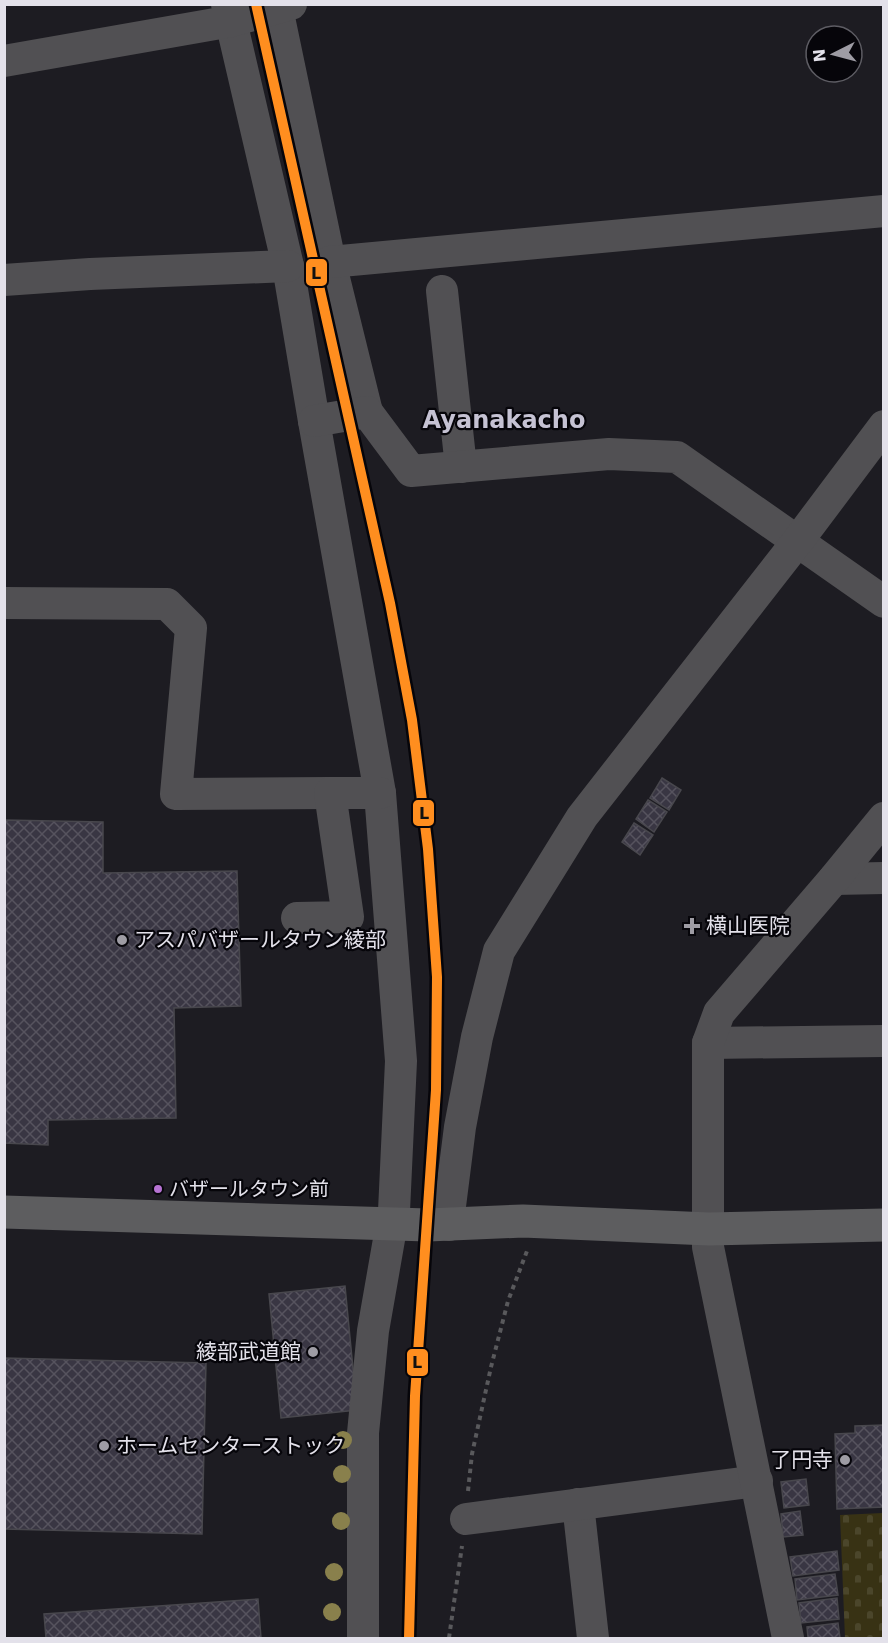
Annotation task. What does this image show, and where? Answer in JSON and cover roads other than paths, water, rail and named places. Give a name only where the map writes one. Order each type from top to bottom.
[{"type":"street","points":[[4,62],[229,13],[284,6],[330,262],[367,412],[411,471],[609,454],[677,457],[884,602]]},
{"type":"street","points":[[229,13],[288,266],[380,793],[401,1061],[394,1211],[373,1331],[363,1433],[363,1638]]},
{"type":"street","points":[[330,262],[884,211]]},
{"type":"street","points":[[4,280],[288,266]]},
{"type":"street","points":[[442,291],[461,467]]},
{"type":"street","points":[[314,421],[367,412]]},
{"type":"street","points":[[449,1225],[460,1127],[477,1037],[499,951],[582,817],[797,542],[884,426]]},
{"type":"street","points":[[4,603],[167,604],[191,628],[176,794],[380,793]]},
{"type":"street","points":[[297,918],[348,917],[330,793]]},
{"type":"street","points":[[788,1638],[708,1247],[708,1043],[719,1013],[884,818]]},
{"type":"street","points":[[834,879],[884,878]]},
{"type":"street","points":[[708,1043],[884,1041]]},
{"type":"street","points":[[4,1212],[449,1225],[523,1221],[709,1229],[884,1225]]},
{"type":"street","points":[[466,1519],[757,1482]]},
{"type":"street","points":[[578,1504],[593,1638]]},
{"type":"place","name":"横山医院","points":[[692,926]]},
{"type":"place","name":"アスパバザールタウン綾部","points":[[122,940]]},
{"type":"place","name":"バザールタウン前","points":[[158,1189]]},
{"type":"place","name":"綾部武道館","points":[[313,1352]]},
{"type":"place","name":"ホームセンターストック","points":[[104,1446]]},
{"type":"place","name":"了円寺","points":[[845,1460]]},
{"type":"district","name":"Ayanakacho","points":[[504,420]]}]
